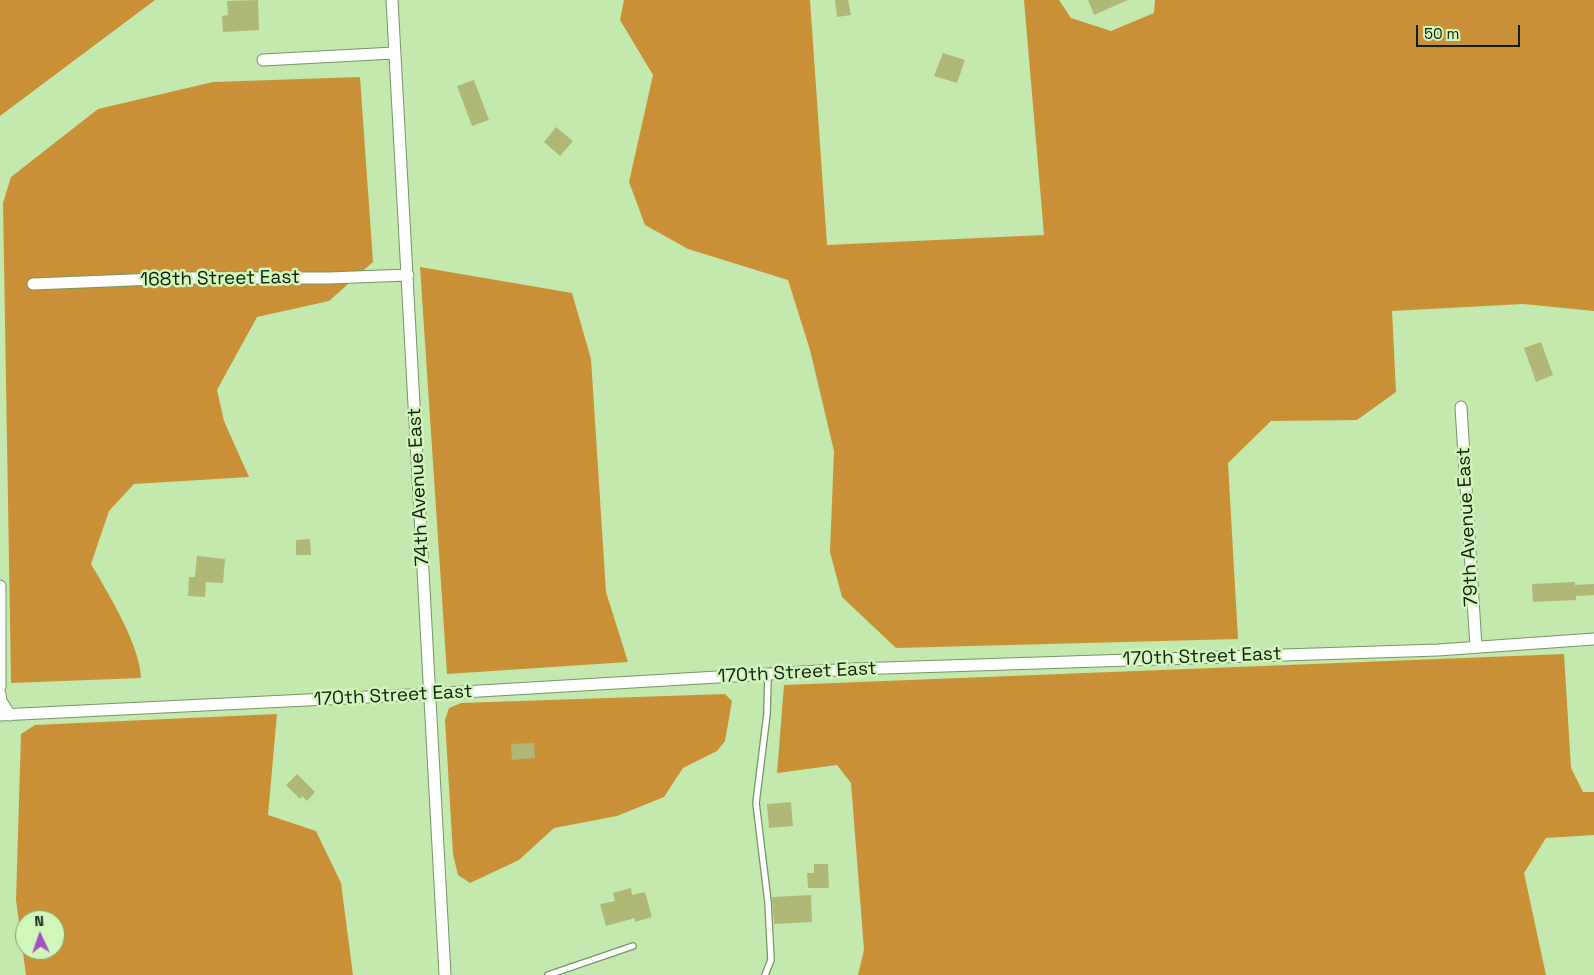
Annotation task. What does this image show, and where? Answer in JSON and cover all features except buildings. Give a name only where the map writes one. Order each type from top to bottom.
[{"type":"street","name":"74th Avenue East","points":[[392,0],[445,975]]},
{"type":"street","points":[[263,60],[394,53]]},
{"type":"street","name":"168th Street East","points":[[33,284],[190,278],[329,278],[408,275]]},
{"type":"street","name":"79th Avenue East","points":[[1461,407],[1476,648]]},
{"type":"street","points":[[0,586],[0,687]]},
{"type":"street","name":"170th Street East","points":[[5,715],[429,694],[852,669],[1476,648],[1594,639]]},
{"type":"street","points":[[0,694],[5,715]]},
{"type":"lane","points":[[766,975],[771,960],[768,902],[756,803],[767,714],[768,675]]},
{"type":"lane","points":[[548,975],[634,946]]},
{"type":"shaded area","points":[[0,0],[155,0],[0,116]]},
{"type":"shaded area","points":[[624,0],[810,0],[827,245],[1044,235],[1024,0],[1059,0],[1071,18],[1111,31],[1154,13],[1155,0],[1594,0],[1594,311],[1523,304],[1392,311],[1396,392],[1357,420],[1271,421],[1228,463],[1238,639],[896,648],[842,597],[830,552],[834,451],[810,350],[788,280],[688,249],[645,225],[629,182],[653,75],[620,20]]},
{"type":"shaded area","points":[[360,77],[373,262],[329,301],[257,317],[217,390],[224,421],[249,477],[134,484],[109,511],[91,564],[129,635],[135,650],[141,678],[11,683],[3,203],[11,177],[98,109],[213,82]]},
{"type":"shaded area","points":[[420,267],[572,293],[591,359],[606,592],[628,662],[447,674]]},
{"type":"shaded area","points":[[1564,654],[1571,768],[1583,792],[1594,792],[1594,835],[1546,838],[1524,873],[1546,975],[858,975],[864,950],[851,783],[837,765],[777,773],[784,685]]},
{"type":"shaded area","points":[[725,694],[732,701],[725,741],[717,751],[683,768],[664,797],[617,816],[554,828],[519,860],[470,883],[458,875],[453,854],[445,720],[449,708],[461,703]]},
{"type":"shaded area","points":[[277,714],[268,815],[316,831],[341,883],[353,975],[26,975],[24,960],[65,960],[65,910],[17,910],[16,900],[21,734],[35,725]]}]
